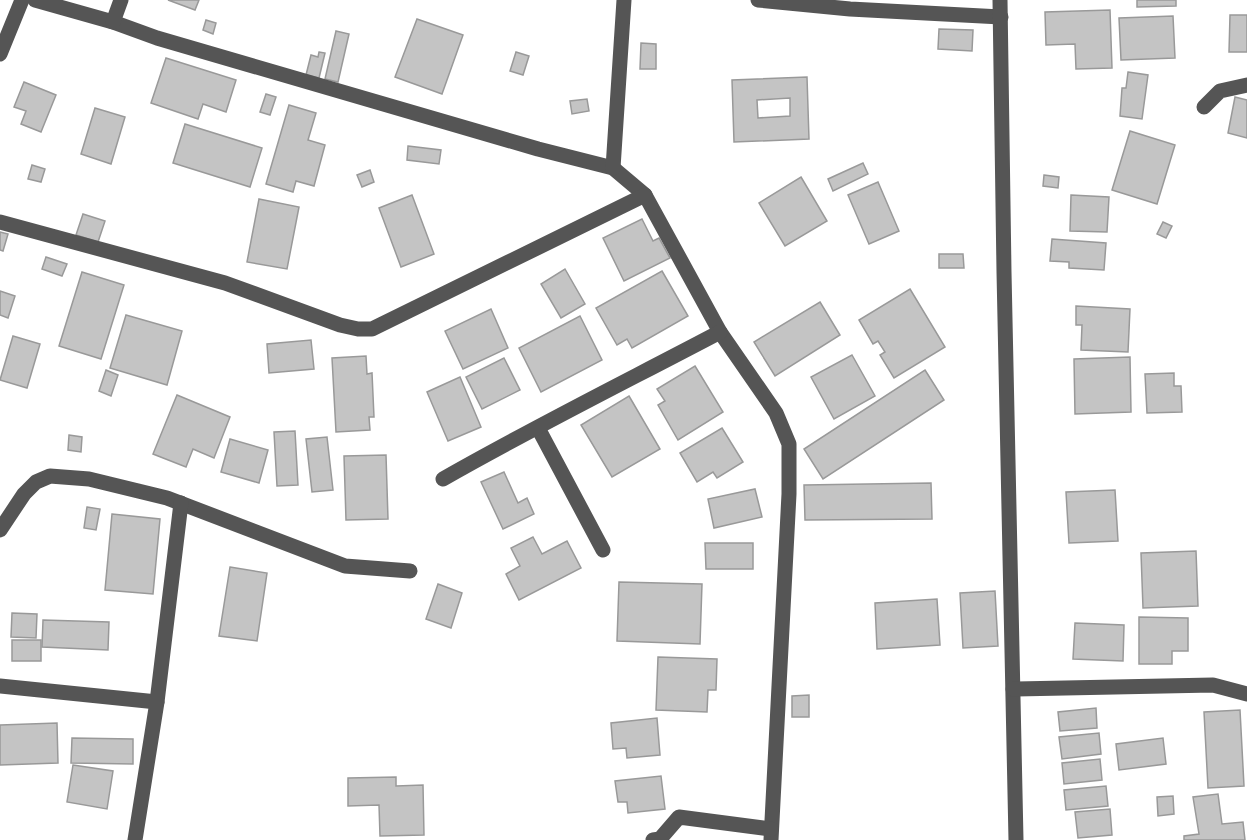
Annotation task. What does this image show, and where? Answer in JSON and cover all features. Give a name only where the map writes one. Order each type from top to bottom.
[{"type":"street","points":[[0,54],[22,0]]},
{"type":"street","points":[[35,0],[527,146],[613,168],[645,195],[720,332],[776,413],[789,444],[789,494],[771,835],[679,817],[660,839],[653,840]]},
{"type":"street","points":[[113,22],[121,0]]},
{"type":"street","points":[[613,168],[624,0]]},
{"type":"street","points":[[758,0],[850,9],[1001,17]]},
{"type":"street","points":[[1000,0],[1016,840]]},
{"type":"street","points":[[1204,107],[1220,92],[1247,85]]},
{"type":"street","points":[[0,222],[225,283],[340,325],[372,329],[578,230],[645,195]]},
{"type":"street","points":[[443,479],[497,447],[538,428],[720,332]]},
{"type":"street","points":[[538,428],[603,550]]},
{"type":"street","points":[[0,530],[36,482],[50,476],[89,479],[181,502],[345,566],[410,571]]},
{"type":"street","points":[[135,840],[157,702],[181,502]]},
{"type":"street","points":[[1013,689],[1213,685],[1247,694]]},
{"type":"street","points":[[0,686],[157,702]]},
{"type":"building","points":[[168,0],[199,0],[195,10]]},
{"type":"building","points":[[1137,0],[1176,0],[1176,6],[1137,7]]},
{"type":"building","points":[[1110,10],[1112,68],[1076,69],[1075,44],[1046,45],[1045,12]]},
{"type":"building","points":[[1230,15],[1247,15],[1247,52],[1229,52]]},
{"type":"building","points":[[1173,16],[1175,58],[1121,60],[1119,18]]},
{"type":"building","points":[[417,19],[463,35],[442,94],[395,77]]},
{"type":"building","points":[[206,20],[216,23],[213,34],[203,30]]},
{"type":"building","points":[[939,29],[973,30],[972,51],[938,49]]},
{"type":"building","points":[[336,31],[349,34],[338,82],[325,79]]},
{"type":"building","points":[[641,43],[656,44],[656,69],[640,69]]},
{"type":"building","points":[[319,52],[325,53],[319,78],[306,75],[311,55],[318,57]]},
{"type":"building","points":[[516,52],[529,56],[523,75],[510,71]]},
{"type":"building","points":[[166,58],[236,80],[226,112],[203,104],[198,119],[151,103]]},
{"type":"building","points":[[1128,72],[1148,75],[1142,119],[1120,116],[1122,88],[1126,88]]},
{"type":"building","points":[[807,77],[809,139],[734,142],[732,80]],"holes":[[[790,98],[790,116],[758,118],[757,100]]]},
{"type":"building","points":[[24,82],[56,95],[41,132],[21,124],[26,111],[14,107]]},
{"type":"building","points":[[266,94],[276,97],[270,115],[260,112]]},
{"type":"building","points":[[1235,97],[1247,100],[1247,138],[1228,133]]},
{"type":"building","points":[[587,99],[589,111],[572,114],[570,101]]},
{"type":"building","points":[[289,105],[316,113],[308,140],[325,145],[314,186],[296,181],[293,192],[266,184]]},
{"type":"building","points":[[95,108],[125,117],[111,164],[81,154]]},
{"type":"building","points":[[185,124],[262,148],[250,187],[173,163]]},
{"type":"building","points":[[1130,131],[1175,145],[1157,204],[1112,190]]},
{"type":"building","points":[[408,146],[441,150],[439,164],[407,160]]},
{"type":"building","points":[[863,163],[868,174],[833,191],[828,179]]},
{"type":"building","points":[[32,165],[45,169],[41,182],[28,179]]},
{"type":"building","points":[[370,170],[374,182],[362,187],[357,175]]},
{"type":"building","points":[[1044,175],[1059,177],[1058,188],[1043,186]]},
{"type":"building","points":[[801,177],[827,221],[785,246],[759,203]]},
{"type":"building","points":[[878,182],[899,231],[869,244],[848,195]]},
{"type":"building","points":[[412,195],[434,254],[401,267],[379,208]]},
{"type":"building","points":[[1071,195],[1109,197],[1107,232],[1070,231]]},
{"type":"building","points":[[259,199],[299,207],[287,269],[247,262]]},
{"type":"building","points":[[83,214],[105,221],[98,242],[76,235]]},
{"type":"building","points":[[642,219],[653,241],[659,238],[670,258],[624,281],[603,238]]},
{"type":"building","points":[[1163,222],[1172,226],[1166,238],[1157,234]]},
{"type":"building","points":[[0,232],[8,234],[3,251],[0,250]]},
{"type":"building","points":[[1052,239],[1106,243],[1104,270],[1069,268],[1069,262],[1050,261]]},
{"type":"building","points":[[939,254],[963,254],[964,268],[939,268]]},
{"type":"building","points":[[46,257],[67,264],[62,276],[42,269]]},
{"type":"building","points":[[565,269],[585,304],[561,318],[541,284]]},
{"type":"building","points":[[662,271],[688,316],[632,348],[627,339],[617,345],[596,308]]},
{"type":"building","points":[[82,272],[124,285],[101,359],[59,346]]},
{"type":"building","points":[[910,289],[945,347],[894,378],[880,355],[885,352],[878,341],[873,344],[859,320]]},
{"type":"building","points":[[0,291],[15,296],[8,318],[0,315]]},
{"type":"building","points":[[820,302],[840,335],[775,376],[754,342]]},
{"type":"building","points":[[1076,306],[1130,309],[1128,352],[1081,350],[1082,325],[1076,325]]},
{"type":"building","points":[[491,309],[508,348],[463,369],[445,331]]},
{"type":"building","points":[[126,315],[182,331],[167,385],[110,368]]},
{"type":"building","points":[[580,316],[602,360],[541,392],[519,348]]},
{"type":"building","points":[[13,336],[40,344],[27,388],[0,380]]},
{"type":"building","points":[[311,340],[314,369],[269,373],[267,344]]},
{"type":"building","points":[[852,355],[875,396],[834,419],[811,377]]},
{"type":"building","points":[[366,356],[367,374],[372,373],[374,417],[369,417],[370,430],[336,432],[332,358]]},
{"type":"building","points":[[1130,357],[1131,412],[1075,414],[1074,359]]},
{"type":"building","points":[[504,358],[520,390],[482,409],[466,377]]},
{"type":"building","points":[[695,366],[723,412],[678,440],[658,405],[665,401],[657,389]]},
{"type":"building","points":[[106,370],[118,375],[111,396],[99,391]]},
{"type":"building","points":[[925,370],[944,400],[823,479],[804,449]]},
{"type":"building","points":[[1174,373],[1174,386],[1181,386],[1182,412],[1147,413],[1145,374]]},
{"type":"building","points":[[460,377],[481,427],[448,441],[427,392]]},
{"type":"building","points":[[177,395],[230,417],[214,458],[193,449],[186,467],[153,454]]},
{"type":"building","points":[[629,396],[660,449],[612,477],[581,425]]},
{"type":"building","points":[[722,428],[743,462],[717,478],[713,472],[697,482],[680,453]]},
{"type":"building","points":[[295,431],[298,485],[277,486],[274,432]]},
{"type":"building","points":[[69,435],[82,437],[81,452],[68,450]]},
{"type":"building","points":[[327,437],[333,490],[312,492],[306,439]]},
{"type":"building","points":[[230,439],[268,450],[259,483],[221,472]]},
{"type":"building","points":[[386,455],[388,519],[346,520],[344,456]]},
{"type":"building","points":[[504,472],[518,503],[527,498],[534,514],[503,529],[481,482]]},
{"type":"building","points":[[931,483],[932,519],[805,520],[804,485]]},
{"type":"building","points":[[755,489],[762,517],[714,528],[708,499]]},
{"type":"building","points":[[1115,490],[1118,541],[1069,543],[1066,492]]},
{"type":"building","points":[[87,507],[100,509],[96,530],[84,528]]},
{"type":"building","points":[[112,514],[160,519],[153,594],[105,590]]},
{"type":"building","points":[[533,537],[542,554],[567,541],[581,568],[519,600],[506,574],[520,566],[511,548]]},
{"type":"building","points":[[705,543],[753,543],[753,569],[706,569]]},
{"type":"building","points":[[1196,551],[1198,606],[1143,608],[1141,553]]},
{"type":"building","points":[[230,567],[267,573],[257,641],[219,636]]},
{"type":"building","points":[[619,582],[702,584],[700,644],[617,641]]},
{"type":"building","points":[[438,584],[462,593],[451,628],[426,619]]},
{"type":"building","points":[[995,591],[998,646],[963,648],[960,593]]},
{"type":"building","points":[[937,599],[940,645],[877,649],[875,603]]},
{"type":"building","points":[[12,613],[37,614],[36,638],[11,637]]},
{"type":"building","points":[[1139,617],[1188,618],[1188,651],[1172,651],[1172,664],[1139,664]]},
{"type":"building","points":[[43,620],[109,622],[108,650],[42,647]]},
{"type":"building","points":[[1075,623],[1124,625],[1123,661],[1073,659]]},
{"type":"building","points":[[12,640],[41,640],[41,661],[12,661]]},
{"type":"building","points":[[658,657],[717,659],[716,690],[708,690],[707,712],[656,710]]},
{"type":"building","points":[[809,695],[809,717],[792,717],[792,696]]},
{"type":"building","points":[[1096,708],[1097,728],[1060,731],[1058,712]]},
{"type":"building","points":[[1240,710],[1244,786],[1208,788],[1204,712]]},
{"type":"building","points":[[657,718],[660,755],[627,758],[626,748],[613,749],[611,723]]},
{"type":"building","points":[[57,723],[58,763],[0,765],[0,725]]},
{"type":"building","points":[[1099,733],[1101,754],[1062,759],[1059,737]]},
{"type":"building","points":[[72,738],[133,739],[133,764],[71,763]]},
{"type":"building","points":[[1163,738],[1166,764],[1119,770],[1116,744]]},
{"type":"building","points":[[1100,759],[1102,780],[1064,784],[1062,763]]},
{"type":"building","points":[[73,765],[113,771],[107,809],[67,802]]},
{"type":"building","points":[[661,776],[665,809],[628,813],[627,802],[618,802],[615,781]]},
{"type":"building","points":[[396,777],[396,786],[423,785],[424,835],[380,836],[379,805],[348,806],[348,778]]},
{"type":"building","points":[[1106,786],[1108,806],[1066,810],[1064,790]]},
{"type":"building","points":[[1218,794],[1222,824],[1243,822],[1245,840],[1184,840],[1184,836],[1199,834],[1193,797]]},
{"type":"building","points":[[1173,796],[1174,814],[1158,816],[1157,797]]},
{"type":"building","points":[[1110,809],[1112,835],[1078,838],[1075,812]]}]
